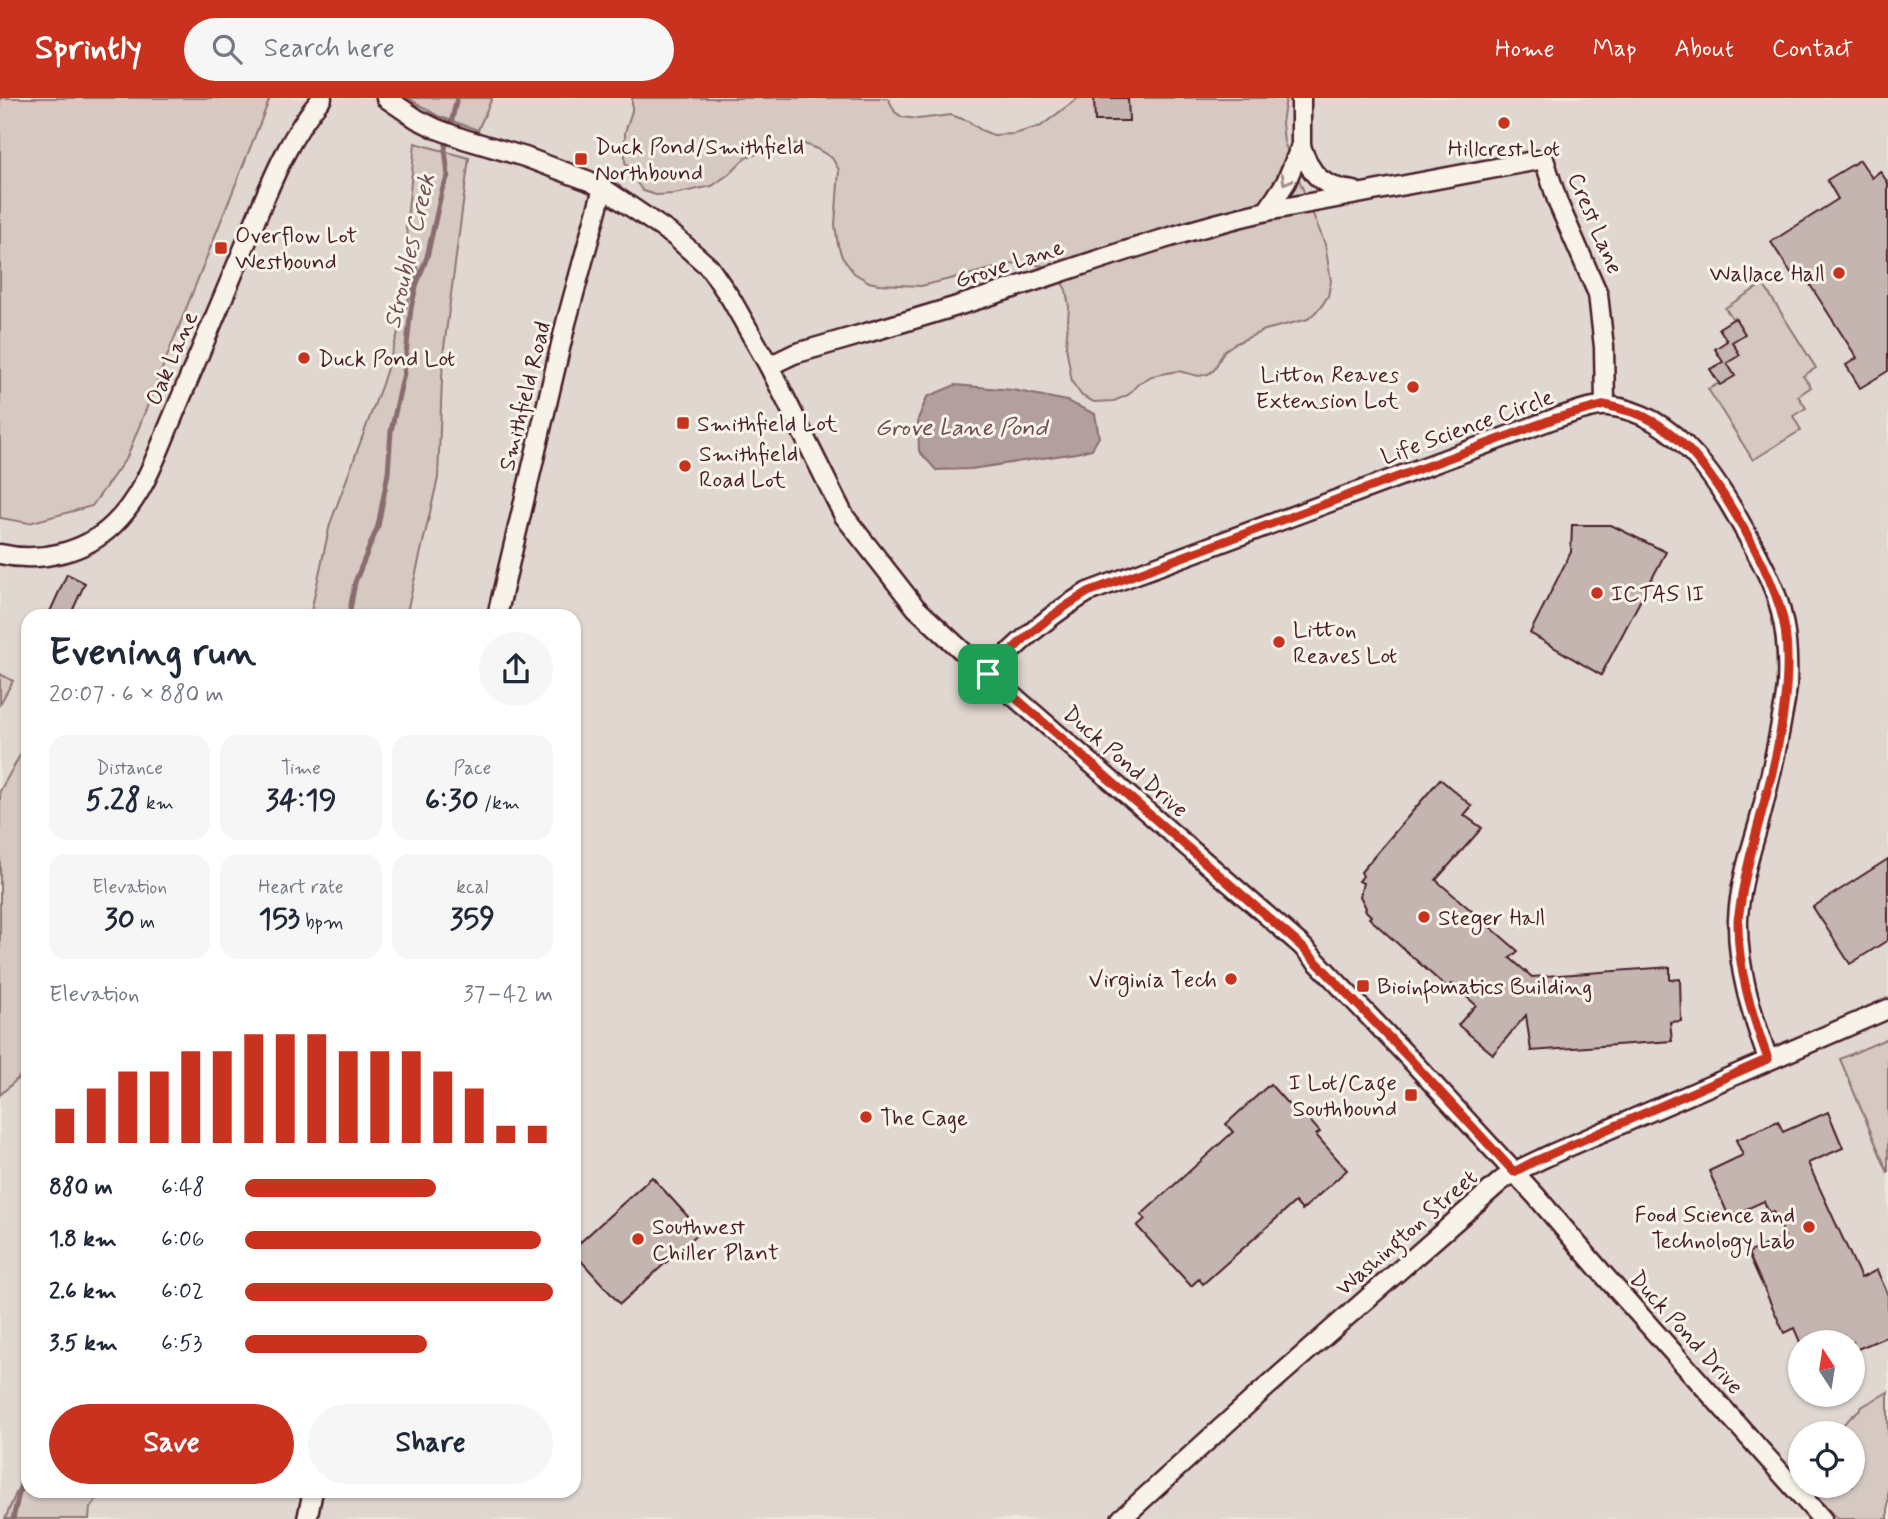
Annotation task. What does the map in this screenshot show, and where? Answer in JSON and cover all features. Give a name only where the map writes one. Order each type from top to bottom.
[{"type":"street","name":"Oak Lane","points":[[0,554],[39,558],[89,542],[112,526],[135,498],[290,144],[322,98]]},
{"type":"street","name":"Duck Pond Drive","points":[[386,98],[437,129],[525,157],[603,188],[674,236],[709,267],[731,299],[769,366],[844,516],[916,608],[1301,946],[1514,1172],[1822,1519]]},
{"type":"street","points":[[1267,211],[1286,183],[1301,146],[1301,98]]},
{"type":"street","points":[[1301,146],[1310,168],[1324,184],[1343,190],[1364,192]]},
{"type":"street","name":"Crest Lane","points":[[1364,192],[1544,159],[1558,203],[1598,294],[1604,347],[1605,405]]},
{"type":"street","name":"Smithfield Road","points":[[499,609],[566,323],[603,188]]},
{"type":"street","name":"Grove Lane","points":[[769,366],[794,354],[995,294],[1130,248],[1226,220],[1364,192]]},
{"type":"street","points":[[1605,405],[1645,417],[1669,432],[1710,474],[1763,565],[1781,610],[1786,645],[1787,688],[1771,777],[1747,865],[1738,918],[1740,966],[1768,1059]]},
{"type":"street","name":"Life Science Circle","points":[[988,674],[1061,608],[1088,592],[1556,418],[1605,405]]},
{"type":"street","name":"Washington Street","points":[[1121,1519],[1262,1391],[1514,1172],[1768,1059],[1888,1009]]},
{"type":"street","points":[[307,1519],[312,1498]]},
{"type":"shaded area","name":"Virginia Tech","points":[[0,98],[1888,98],[1888,1519],[0,1519]]},
{"type":"shaded area","points":[[0,98],[270,98],[127,457],[92,506],[29,523],[0,518]]},
{"type":"shaded area","points":[[408,98],[492,98],[478,130],[438,116]]},
{"type":"shaded area","points":[[632,98],[888,98],[895,112],[902,117],[918,119],[951,115],[993,135],[1014,134],[1041,126],[1078,98],[1286,98],[1282,123],[1284,142],[1325,244],[1331,281],[1328,296],[1308,319],[1265,330],[1234,344],[1224,351],[1214,370],[1208,374],[1199,376],[1178,371],[1152,376],[1139,383],[1128,395],[1114,401],[1094,402],[1082,396],[1072,382],[1066,346],[1069,307],[1066,290],[1060,279],[1045,266],[1016,263],[921,286],[869,282],[854,273],[842,257],[838,245],[835,225],[839,170],[832,158],[802,143],[780,146],[745,158],[712,186],[674,194],[656,195],[643,191],[625,162],[625,132],[632,111]]},
{"type":"shaded area","points":[[415,143],[469,158],[443,355],[438,478],[408,609],[312,609],[330,524],[382,384],[418,269],[406,229]]},
{"type":"shaded area","points":[[1763,284],[1816,368],[1803,376],[1811,387],[1798,396],[1806,408],[1793,416],[1801,430],[1753,460],[1708,389],[1734,376],[1727,363],[1735,318],[1733,319],[1725,308]]},
{"type":"shaded area","points":[[0,674],[13,681],[0,704]]},
{"type":"shaded area","points":[[21,754],[21,1076],[0,1095],[0,791]]},
{"type":"shaded area","points":[[1888,1038],[1888,1173],[1840,1059]]},
{"type":"shaded area","points":[[1888,1392],[1888,1519],[1837,1519],[1818,1498],[1865,1498],[1865,1421],[1847,1421],[1866,1404]]},
{"type":"shaded area","points":[[21,1481],[21,1498],[98,1498],[90,1508],[89,1519],[5,1519]]},
{"type":"water","name":"Grove Lane Pond","points":[[955,385],[1013,390],[1067,401],[1095,414],[1099,437],[1092,449],[1076,453],[971,469],[936,470],[919,451],[918,419],[927,397]]},
{"type":"building","points":[[1094,98],[1128,98],[1129,121],[1095,121]]},
{"type":"building","name":"Wallace Hall","points":[[1860,160],[1872,178],[1880,171],[1888,183],[1888,371],[1860,388],[1846,365],[1857,358],[1805,277],[1797,282],[1771,242],[1838,199],[1827,180]]},
{"type":"building","points":[[1735,318],[1745,334],[1732,342],[1740,355],[1727,363],[1735,376],[1720,385],[1710,369],[1723,362],[1715,349],[1727,341],[1719,328]]},
{"type":"building","name":"ICTAS II","points":[[1572,525],[1611,525],[1666,552],[1601,675],[1530,633],[1571,552]]},
{"type":"building","points":[[67,574],[85,583],[73,609],[51,609]]},
{"type":"building","name":"Steger Hall","points":[[1440,779],[1472,806],[1464,815],[1482,828],[1436,880],[1518,951],[1510,958],[1532,977],[1670,967],[1670,980],[1680,979],[1681,1021],[1670,1022],[1672,1041],[1531,1051],[1526,1015],[1493,1054],[1458,1025],[1476,1005],[1452,984],[1446,987],[1369,918],[1371,916],[1365,910],[1360,896],[1363,883],[1359,881],[1363,876],[1361,872]]},
{"type":"building","points":[[1888,859],[1888,940],[1850,964],[1813,907]]},
{"type":"building","points":[[1270,1084],[1301,1119],[1305,1115],[1320,1132],[1316,1135],[1347,1170],[1302,1210],[1295,1202],[1203,1284],[1199,1279],[1191,1286],[1137,1226],[1145,1219],[1141,1215],[1233,1132],[1226,1124]]},
{"type":"building","name":"Food Science and Technology Lab","points":[[1828,1112],[1843,1148],[1808,1163],[1861,1278],[1877,1270],[1888,1295],[1888,1336],[1866,1345],[1866,1330],[1794,1328],[1784,1333],[1748,1253],[1785,1236],[1773,1211],[1769,1213],[1764,1201],[1729,1217],[1709,1171],[1743,1155],[1736,1140],[1778,1121],[1783,1132]]},
{"type":"building","name":"Southwest Chiller Plant","points":[[652,1177],[701,1231],[620,1304],[581,1261],[581,1242]]},
{"type":"waterway","name":"Stroubles Creek","points":[[350,609],[355,582],[378,526],[388,473],[391,431],[404,373],[411,308],[448,176],[445,149],[457,98]]},
{"type":"waterway","name":"Stroubles Creek","points":[[13,1519],[21,1485]]},
{"type":"place","name":"Hillcrest Lot","points":[[1504,123]]},
{"type":"place","name":"Duck Pond/Smithfield Northbound","points":[[581,159]]},
{"type":"place","name":"Overflow Lot Westbound","points":[[221,248]]},
{"type":"place","name":"Wallace Hall","points":[[1839,273]]},
{"type":"place","name":"Duck Pond Lot","points":[[304,358]]},
{"type":"place","name":"Litton Reaves Extension Lot","points":[[1413,387]]},
{"type":"place","name":"Smithfield Lot","points":[[683,423]]},
{"type":"place","name":"Smithfield Road Lot","points":[[685,466]]},
{"type":"place","name":"ICTAS II","points":[[1597,593]]},
{"type":"place","name":"Litton Reaves Lot","points":[[1279,642]]},
{"type":"place","name":"Steger Hall","points":[[1424,917]]},
{"type":"place","name":"Virginia Tech","points":[[1231,979]]},
{"type":"place","name":"Bioinfomatics Building","points":[[1363,986]]},
{"type":"place","name":"I Lot/Cage Southbound","points":[[1411,1095]]},
{"type":"place","name":"The Cage","points":[[866,1117]]},
{"type":"place","name":"Food Science and Technology Lab","points":[[1809,1227]]},
{"type":"place","name":"Southwest Chiller Plant","points":[[638,1239]]},
{"type":"route","points":[[1605,405],[1645,417],[1669,432],[1710,474],[1763,565],[1781,610],[1786,645],[1787,688],[1771,777],[1747,865],[1738,918],[1740,966],[1768,1059],[1514,1172],[1301,946],[988,674],[1061,608],[1088,592],[1556,418],[1605,405]]}]
